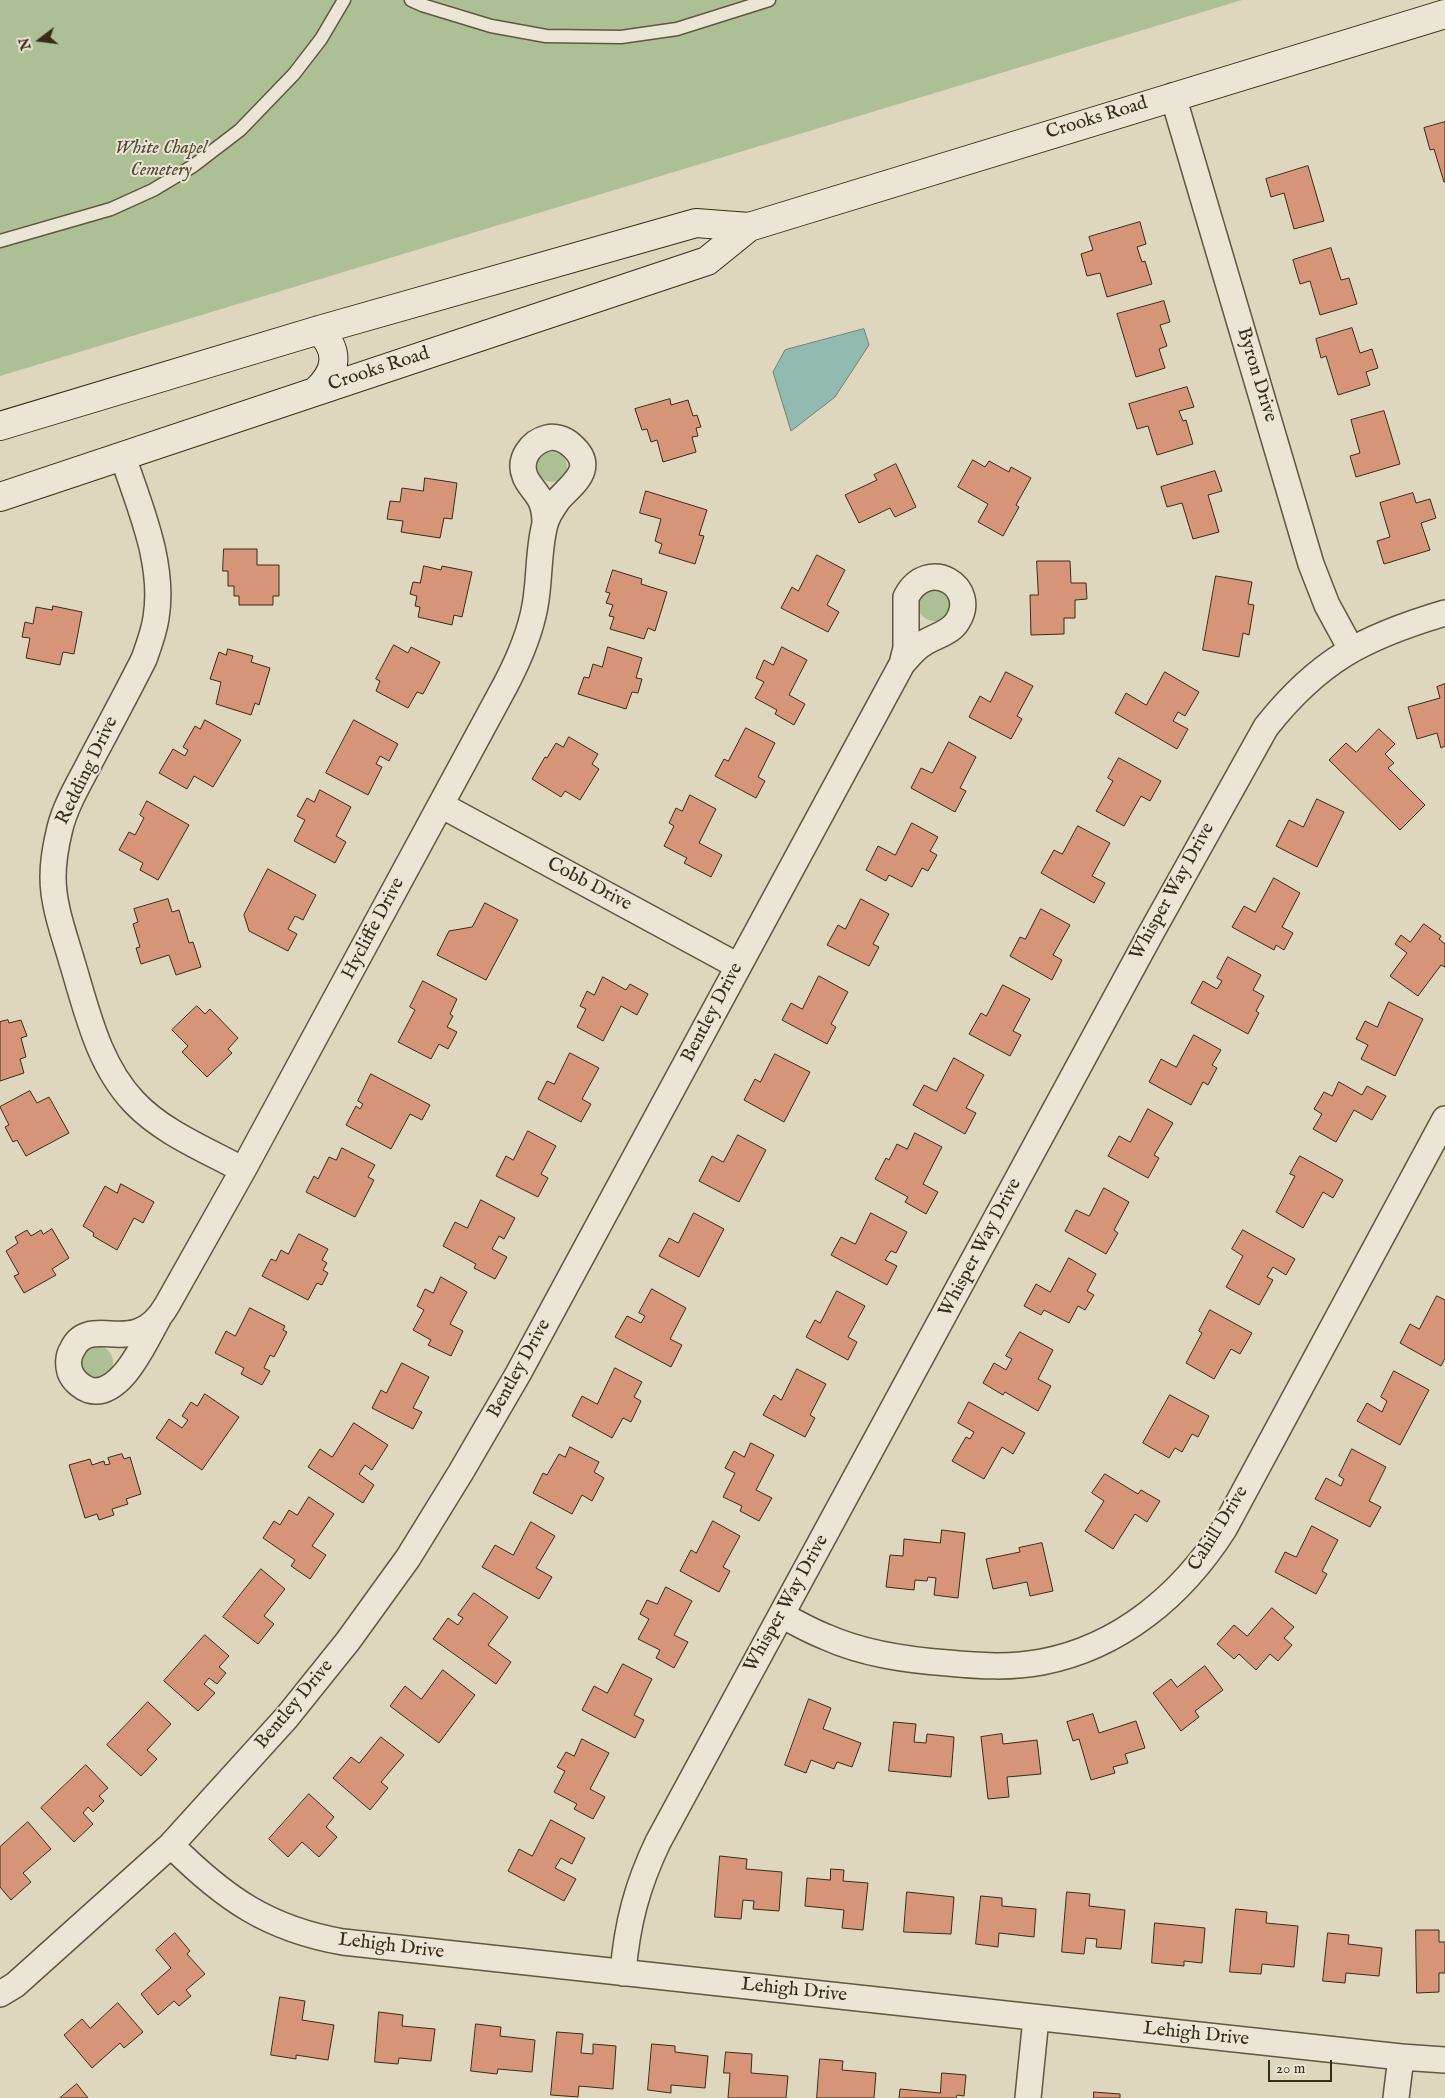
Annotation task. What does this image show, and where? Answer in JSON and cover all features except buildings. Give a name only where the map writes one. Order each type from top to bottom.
[{"type":"main road","name":"Crooks Road","points":[[0,498],[317,390],[706,261],[749,228],[1173,96],[1445,14]]},
{"type":"main road","name":"Crooks Road","points":[[0,426],[319,330],[696,223],[749,228]]},
{"type":"main road","points":[[317,390],[331,374],[334,354],[331,345],[319,330]]},
{"type":"street","name":"Byron Drive","points":[[1173,96],[1311,564],[1327,605],[1351,649]]},
{"type":"street","name":"Redding Drive","points":[[123,457],[154,556],[158,599],[157,617],[144,659],[70,801],[60,826],[53,877],[55,895],[60,922],[94,1032],[109,1068],[121,1086],[134,1102],[158,1122],[243,1170]]},
{"type":"street","name":"Hycliffe Drive","points":[[158,1319],[243,1170],[506,684],[528,634],[535,607],[546,523]]},
{"type":"street","name":"Whisper Way Drive","points":[[622,1973],[636,1893],[658,1842],[1250,753],[1284,703],[1309,679],[1351,649],[1390,630],[1445,612]]},
{"type":"street","name":"Bentley Drive","points":[[0,2015],[8,1990],[171,1845],[287,1717],[348,1640],[408,1558],[518,1374],[902,664]]},
{"type":"street","name":"Cobb Drive","points":[[441,804],[738,966]]},
{"type":"street","name":"Cahill Drive","points":[[782,1615],[826,1638],[879,1654],[973,1666],[1005,1666],[1042,1662],[1076,1652],[1112,1636],[1140,1620],[1169,1598],[1189,1577],[1209,1553],[1224,1529],[1445,1119]]},
{"type":"street","name":"Lehigh Drive","points":[[171,1845],[220,1891],[256,1913],[303,1933],[321,1938],[375,1946],[1036,2018],[1401,2057],[1445,2060]]},
{"type":"street","points":[[1028,2098],[1036,2018]]},
{"type":"street","points":[[1396,2098],[1401,2057]]},
{"type":"lane","points":[[0,242],[111,208],[153,190],[193,166],[240,130],[294,74],[321,39],[344,0]]},
{"type":"lane","points":[[411,0],[491,26],[546,36],[621,37],[676,29],[769,0]]},
{"type":"green space","name":"White Chapel Cemetery","points":[[0,0],[1242,0],[0,376]]},
{"type":"green space","points":[[552,452],[563,456],[567,467],[563,478],[552,482],[541,478],[537,467],[541,456]]},
{"type":"green space","points":[[934,589],[945,594],[950,605],[945,616],[934,621],[923,616],[918,605],[923,594]]},
{"type":"green space","points":[[97,1346],[108,1351],[113,1362],[108,1373],[97,1378],[86,1373],[81,1362],[86,1351]]},
{"type":"water","points":[[864,329],[869,345],[835,397],[791,431],[773,372],[785,350]]}]
